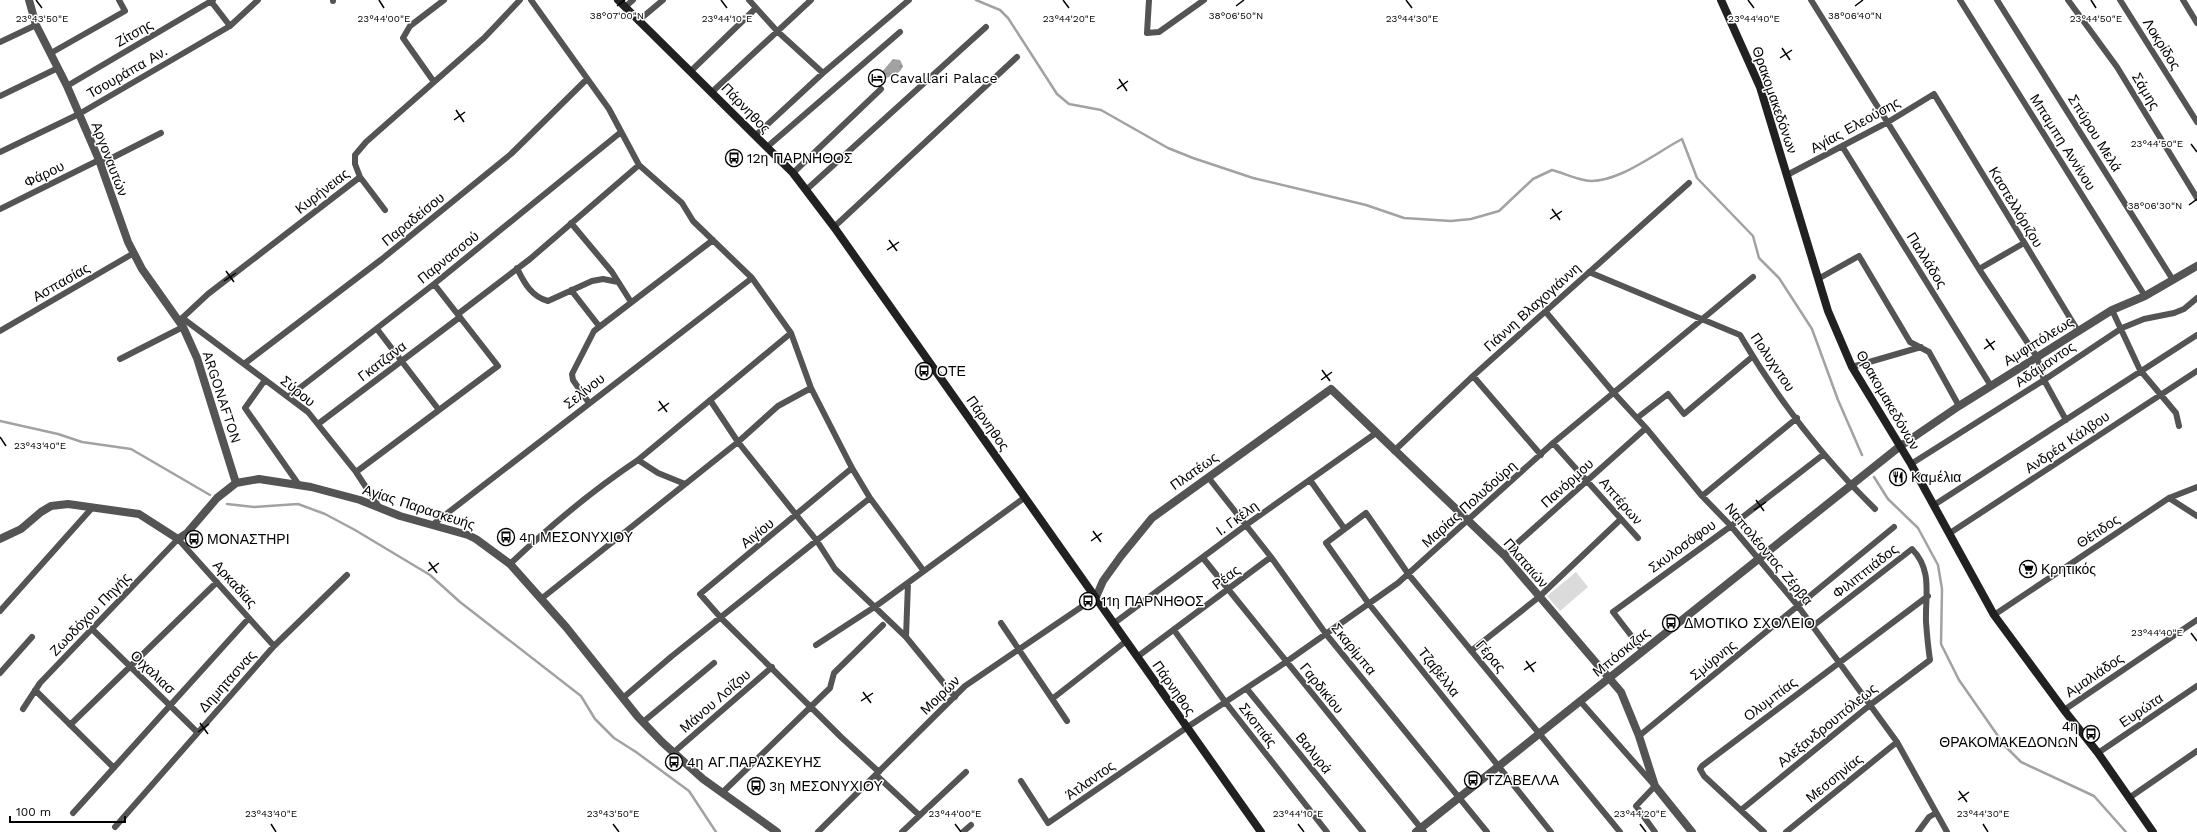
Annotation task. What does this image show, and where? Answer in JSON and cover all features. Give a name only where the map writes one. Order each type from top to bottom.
[{"type":"main road","name":"Πάρνηθος","points":[[618,0],[793,173],[834,227],[1024,498],[1096,597],[1125,642],[1261,832]]},
{"type":"main road","name":"Θρακομακεδόνων","points":[[1722,0],[1760,87],[1832,323],[1852,367],[1899,447],[1911,464],[1994,615],[2064,710],[2098,753],[2153,832]]},
{"type":"street","name":"Αργοναυτών","points":[[29,0],[36,25],[67,86],[100,162],[118,217],[134,253],[142,269],[181,324]]},
{"type":"street","points":[[51,53],[125,11],[119,0]]},
{"type":"street","name":"Τσουράπα Αν.","points":[[0,152],[79,114],[230,26],[258,0]]},
{"type":"street","points":[[434,82],[403,38],[410,26],[444,0]]},
{"type":"street","name":"Κυρήνειας","points":[[120,358],[181,324],[208,294],[360,177],[355,164],[355,155],[366,142],[484,38],[520,0]]},
{"type":"street","points":[[531,0],[609,109],[639,165],[682,203],[693,221],[752,278],[791,334],[811,388],[852,468],[870,498],[923,570]]},
{"type":"street","points":[[625,7],[633,0]]},
{"type":"street","points":[[638,21],[663,0]]},
{"type":"street","points":[[749,0],[776,31],[823,73]]},
{"type":"street","points":[[712,92],[811,0]]},
{"type":"street","points":[[755,136],[823,73],[909,0]]},
{"type":"street","points":[[1149,0],[1147,32],[1159,32],[1204,0]]},
{"type":"street","points":[[1811,0],[1979,269],[2037,357],[2044,380],[2066,420]]},
{"type":"street","name":"Μπαμπη Αννίνου","points":[[1960,0],[2145,296]]},
{"type":"street","name":"Σπύρου Μελά","points":[[1997,0],[2173,280]]},
{"type":"street","name":"Σάμης","points":[[2068,0],[2117,67],[2197,198]]},
{"type":"street","name":"Λοκρίδος","points":[[2120,0],[2197,122]]},
{"type":"street","points":[[2183,0],[2197,23]]},
{"type":"street","points":[[211,1],[230,26]]},
{"type":"street","name":"Ζίτσης","points":[[67,86],[211,1]]},
{"type":"street","points":[[691,71],[756,8]]},
{"type":"street","points":[[0,42],[36,25]]},
{"type":"street","points":[[806,190],[986,28]]},
{"type":"street","points":[[767,147],[900,32]]},
{"type":"street","points":[[834,227],[1017,57]]},
{"type":"street","points":[[0,96],[58,68]]},
{"type":"street","name":"Παραδείσου","points":[[244,364],[382,259],[511,154],[587,79]]},
{"type":"street","points":[[793,173],[881,89]]},
{"type":"street","name":"Αγίας Ελεούσης","points":[[1787,175],[1888,122],[1934,94]]},
{"type":"street","name":"Καστελλόριζου","points":[[1934,94],[2078,331]]},
{"type":"street","name":"Παρνασσού","points":[[288,397],[434,284],[621,132]]},
{"type":"street","name":"Φάρου","points":[[0,209],[160,133]]},
{"type":"street","name":"Παλλάδος","points":[[1842,146],[1991,386]]},
{"type":"street","name":"Γκατζανα","points":[[318,424],[459,316],[639,165]]},
{"type":"street","points":[[360,177],[385,210]]},
{"type":"street","name":"Γιάννη Βλαχογιάννη","points":[[1394,451],[1473,376],[1689,183]]},
{"type":"street","points":[[571,223],[632,302]]},
{"type":"street","points":[[589,403],[573,380],[572,374],[594,331],[713,240]]},
{"type":"street","points":[[1979,269],[2024,243]]},
{"type":"street","name":"Ασπασίας","points":[[0,331],[134,253]]},
{"type":"street","points":[[1818,279],[1859,256],[1910,342],[1929,352],[1959,406]]},
{"type":"street","name":"Αμφιπόλεως","points":[[1899,447],[1959,406],[2112,310],[2145,296],[2197,266]]},
{"type":"street","points":[[517,268],[526,285],[541,299],[548,301],[556,299],[571,290],[592,281],[603,279],[618,282]]},
{"type":"street","name":"Πολυχντου","points":[[1589,272],[1740,335],[1752,356],[1824,454],[1851,485],[1875,509]]},
{"type":"street","name":"Σελίνου","points":[[432,525],[752,278]]},
{"type":"street","name":"Μαρίας Πολυδούρη","points":[[1186,728],[1247,689],[1370,604],[1409,575],[1554,443],[1613,392],[1753,278]]},
{"type":"street","points":[[356,472],[498,366],[434,284]]},
{"type":"street","points":[[571,290],[599,326]]},
{"type":"street","name":"Αδάμαντος","points":[[1911,464],[2044,380],[2122,328],[2144,318],[2174,313],[2184,309],[2197,298]]},
{"type":"street","points":[[2112,310],[2122,328],[2140,370],[2177,416],[2179,426]]},
{"type":"street","name":"Ναπολέοντος Ζέρβα","points":[[1545,311],[1613,392],[1646,428],[1702,496],[1731,526],[1798,606],[1897,742],[1947,832]]},
{"type":"street","name":"Σύρου","points":[[181,324],[185,320],[308,412],[356,472],[379,506]]},
{"type":"street","name":"ARGONAFTON","points":[[181,324],[197,358],[236,483]]},
{"type":"street","points":[[377,329],[439,410]]},
{"type":"street","points":[[510,564],[619,473],[638,460],[791,334]]},
{"type":"street","points":[[1934,505],[2066,420],[2140,370],[2197,335]]},
{"type":"street","points":[[1852,367],[1921,347]]},
{"type":"street","points":[[1637,418],[1668,394],[1684,414],[1752,356]]},
{"type":"street","name":"Ανδρέα Κάλβου","points":[[1950,533],[2160,394],[2197,372]]},
{"type":"street","points":[[1473,376],[1541,455]]},
{"type":"street","points":[[265,380],[245,408],[299,485]]},
{"type":"street","points":[[541,599],[738,442],[778,406],[811,388]]},
{"type":"street","name":"Πλαταιών","points":[[1330,390],[1504,555],[1621,692],[1640,736],[1655,786]]},
{"type":"street","name":"Πλατέως","points":[[1096,597],[1106,577],[1147,524],[1160,511],[1330,390]]},
{"type":"street","points":[[710,400],[738,442],[817,541],[835,569],[876,606],[906,637],[955,697]]},
{"type":"street","points":[[1702,496],[1797,418]]},
{"type":"street","name":"Πανόρμου","points":[[1504,555],[1646,428]]},
{"type":"street","name":"Ι. Γκέλη","points":[[1113,624],[1246,525],[1376,433]]},
{"type":"street","name":"Απτέρων","points":[[1554,443],[1638,538]]},
{"type":"street","name":"Μπόσκιζας","points":[[1420,831],[1540,733],[1899,447]]},
{"type":"street","name":"Σκυλοσόφου","points":[[1643,651],[1612,612],[1731,526],[1824,454]]},
{"type":"street","points":[[638,460],[658,473],[685,484]]},
{"type":"street","name":"Αιγίου","points":[[721,618],[700,594],[796,516],[852,468]]},
{"type":"street","name":"Σκαρίμπα","points":[[1208,477],[1271,557],[1326,634],[1487,832]]},
{"type":"street","name":"Αγίας Παρασκευής","points":[[178,539],[187,533],[217,498],[236,483],[259,479],[299,485],[379,506],[400,516],[476,539],[510,564],[624,697],[643,722],[703,779],[777,832]]},
{"type":"street","points":[[1310,480],[1344,528]]},
{"type":"street","name":"Θέτιδος","points":[[1994,615],[2169,498],[2197,487]]},
{"type":"street","points":[[624,697],[870,498]]},
{"type":"street","points":[[816,645],[876,606],[923,570],[1024,498]]},
{"type":"street","points":[[2169,498],[2197,516]]},
{"type":"street","points":[[0,539],[17,531],[51,506],[68,504],[139,514],[178,539]]},
{"type":"street","points":[[0,611],[92,508]]},
{"type":"street","name":"Γέρας","points":[[1344,528],[1366,513],[1409,575],[1620,832]]},
{"type":"street","points":[[1471,651],[1539,597],[1621,519]]},
{"type":"street","name":"Τζαβέλλα","points":[[1344,528],[1326,543],[1370,604],[1551,832]]},
{"type":"street","name":"Σμύρνης","points":[[1640,736],[1894,528]]},
{"type":"street","name":"Αρκαδίας","points":[[178,539],[274,646]]},
{"type":"street","name":"Ζωοδόχου Πηγής","points":[[23,709],[40,683],[178,539]]},
{"type":"street","name":"Φιλιππιάδος","points":[[1813,626],[1912,549],[1922,560],[1926,576],[1928,596]]},
{"type":"street","name":"Ρέας","points":[[1136,657],[1271,557]]},
{"type":"street","name":"Γαρδικίου","points":[[1202,558],[1420,831]]},
{"type":"street","name":"Δημητασνας","points":[[115,827],[274,646],[346,575]]},
{"type":"street","points":[[70,725],[217,582]]},
{"type":"street","points":[[906,637],[908,583]]},
{"type":"street","name":"Αλεξανδρουπόλεως","points":[[1741,810],[1870,705],[1930,660],[1926,622],[1928,596]]},
{"type":"street","name":"Ολυμπίας","points":[[1764,832],[1704,776],[1700,769],[1839,662],[1928,596]]},
{"type":"street","name":"Μοιρών","points":[[818,832],[965,686],[1096,597]]},
{"type":"street","points":[[73,814],[250,618]]},
{"type":"street","points":[[721,618],[920,815]]},
{"type":"street","name":"Αμαλιάδος","points":[[2064,710],[2197,620]]},
{"type":"street","points":[[1001,624],[1067,721]]},
{"type":"street","points":[[723,792],[830,688],[834,673],[883,625]]},
{"type":"street","name":"Οιχαλιασ","points":[[92,629],[198,732]]},
{"type":"street","name":"Σκοπιάς","points":[[1174,630],[1226,703],[1327,832]]},
{"type":"street","points":[[0,673],[32,637]]},
{"type":"street","points":[[1052,699],[1125,642]]},
{"type":"street","points":[[643,722],[714,663]]},
{"type":"street","name":"Μάνου Λοίζου","points":[[674,752],[772,667]]},
{"type":"street","name":"Ευρώτα","points":[[2098,753],[2197,686]]},
{"type":"street","name":"Βαλυρά","points":[[1247,689],[1363,832]]},
{"type":"street","points":[[35,690],[114,768]]},
{"type":"street","name":"Πλαταιών","points":[[1580,701],[1655,786],[1692,832]]},
{"type":"street","name":"Άτλαντος","points":[[1021,781],[1048,823],[1186,728]]},
{"type":"street","name":"Μεσσηνίας","points":[[1786,832],[1897,742]]},
{"type":"street","points":[[2129,798],[2197,751]]},
{"type":"street","points":[[902,832],[966,772]]},
{"type":"street","points":[[1655,786],[1636,806],[1655,832]]},
{"type":"street","points":[[1918,832],[1929,817],[1936,813]]},
{"type":"street","points":[[963,832],[971,825]]},
{"type":"shaded area","points":[[1576,572],[1588,587],[1560,611],[1547,596]]},
{"type":"water","points":[[893,59],[900,60],[903,66],[902,69],[895,75],[884,78],[881,73]]},
{"type":"waterway","points":[[976,0],[1000,10],[1008,18],[1057,94],[1069,104],[1101,110],[1168,148],[1193,158],[1253,178],[1366,205],[1404,218],[1451,221],[1471,219],[1499,211],[1533,179],[1552,170],[1576,178],[1596,181],[1621,174],[1682,139],[1697,178],[1753,236],[1759,258],[1779,278],[1812,329],[1838,400],[1862,455]]},
{"type":"waterway","points":[[0,421],[58,434],[82,442],[131,449],[210,495]]},
{"type":"waterway","points":[[1874,477],[1888,499],[1918,528],[1938,565],[1942,589],[1941,644],[1959,680],[2005,746],[2021,762],[2094,796],[2126,832]]},
{"type":"waterway","points":[[227,504],[254,507],[298,504],[325,514],[355,530],[430,575],[460,602],[581,696],[595,719],[614,738],[636,752],[689,791],[716,832]]},
{"type":"place","name":"Cavallari Palace","points":[[877,78]]},
{"type":"place","name":"12η ΠΑΡΝΗΘΟΣ","points":[[734,158]]},
{"type":"place","name":"ΟΤΕ","points":[[924,371]]},
{"type":"place","name":"Καμέλια","points":[[1898,477]]},
{"type":"place","name":"4η ΜΕΣΟΝΥΧΙΟΥ","points":[[506,537]]},
{"type":"place","name":"ΜΟΝΑΣΤΗΡΙ","points":[[194,539]]},
{"type":"place","name":"Κρητικός","points":[[2028,569]]},
{"type":"place","name":"11η ΠΑΡΝΗΘΟΣ","points":[[1088,601]]},
{"type":"place","name":"ΔΜΟΤΙΚΟ ΣΧΟΛΕΙΟ","points":[[1671,623]]},
{"type":"place","name":"4η ΘΡΑΚΟΜΑΚΕΔΟΝΩΝ","points":[[2091,734]]},
{"type":"place","name":"4η ΑΓ.ΠΑΡΑΣΚΕΥΗΣ","points":[[674,762]]},
{"type":"place","name":"ΤΖΑΒΕΛΛΑ","points":[[1473,780]]},
{"type":"place","name":"3η ΜΕΣΟΝΥΧΙΟΥ","points":[[756,786]]}]
